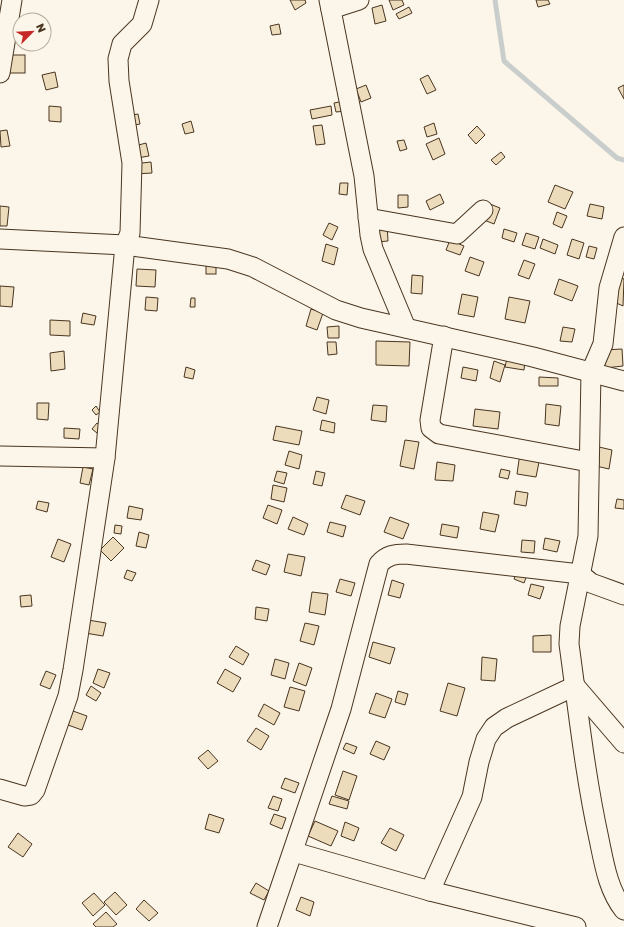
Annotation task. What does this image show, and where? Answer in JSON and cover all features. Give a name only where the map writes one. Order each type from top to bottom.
[{"type":"street","points":[[0,73],[12,0]]},
{"type":"street","points":[[0,789],[24,796],[32,795],[68,696],[105,458],[125,245],[130,233],[132,163],[119,81],[118,59],[122,44],[142,24],[149,0]]},
{"type":"street","points":[[359,0],[330,4],[364,176],[373,249],[406,328]]},
{"type":"street","points":[[368,218],[457,234],[483,210]]},
{"type":"street","points":[[624,237],[609,288],[603,344],[591,372],[588,536],[570,626],[569,644],[590,797],[613,892],[624,910]]},
{"type":"street","points":[[0,239],[125,245],[228,258],[253,267],[336,310],[361,318],[444,336],[624,381]]},
{"type":"street","points":[[444,336],[430,420],[431,428],[439,434],[589,462]]},
{"type":"street","points":[[0,456],[105,458]]},
{"type":"street","points":[[267,927],[294,852],[341,709],[379,564],[384,558],[396,554],[406,554],[580,574],[591,583],[624,595]]},
{"type":"street","points":[[575,686],[624,743]]},
{"type":"street","points":[[430,891],[472,796],[479,762],[486,739],[494,727],[507,718],[575,686]]},
{"type":"street","points":[[294,852],[430,891],[576,927]]},
{"type":"building","points":[[290,0],[305,0],[306,3],[295,10]]},
{"type":"building","points":[[389,0],[402,0],[404,5],[393,10]]},
{"type":"building","points":[[536,0],[548,0],[550,4],[538,7]]},
{"type":"building","points":[[382,5],[386,21],[375,24],[372,8]]},
{"type":"building","points":[[409,7],[412,13],[399,19],[396,14]]},
{"type":"building","points":[[279,24],[281,34],[272,35],[270,26]]},
{"type":"building","points":[[9,55],[25,55],[25,73],[9,73]]},
{"type":"building","points":[[55,72],[58,87],[46,90],[42,75]]},
{"type":"building","points":[[428,75],[436,90],[427,94],[420,79]]},
{"type":"building","points":[[366,85],[371,98],[361,102],[356,89]]},
{"type":"building","points":[[624,85],[624,99],[618,88]]},
{"type":"building","points":[[344,101],[346,111],[336,112],[334,103]]},
{"type":"building","points":[[49,106],[61,107],[61,122],[49,121]]},
{"type":"building","points":[[331,106],[332,115],[312,119],[310,110]]},
{"type":"building","points":[[138,114],[140,124],[129,126],[127,116]]},
{"type":"building","points":[[191,121],[194,132],[185,134],[182,124]]},
{"type":"building","points":[[434,123],[437,134],[427,137],[424,127]]},
{"type":"building","points":[[322,125],[325,144],[316,145],[313,126]]},
{"type":"building","points":[[477,126],[485,135],[476,144],[468,135]]},
{"type":"building","points":[[7,130],[10,146],[1,147],[0,131]]},
{"type":"building","points":[[439,138],[445,154],[433,160],[426,144]]},
{"type":"building","points":[[404,140],[407,149],[400,151],[397,141]]},
{"type":"building","points":[[146,143],[149,156],[137,158],[135,146]]},
{"type":"building","points":[[501,152],[505,157],[496,165],[491,160]]},
{"type":"building","points":[[151,162],[152,173],[134,174],[133,164]]},
{"type":"building","points":[[340,183],[348,183],[347,195],[339,194]]},
{"type":"building","points":[[555,185],[573,192],[565,209],[548,202]]},
{"type":"building","points":[[440,194],[444,203],[430,210],[426,201]]},
{"type":"building","points":[[398,195],[408,195],[408,207],[398,208]]},
{"type":"building","points":[[490,204],[500,208],[494,224],[484,220]]},
{"type":"building","points":[[590,204],[604,207],[602,219],[587,216]]},
{"type":"building","points":[[0,206],[9,207],[7,226],[0,226]]},
{"type":"building","points":[[557,212],[567,216],[562,228],[553,224]]},
{"type":"building","points":[[329,223],[338,227],[332,240],[323,235]]},
{"type":"building","points":[[387,225],[388,241],[377,242],[376,226]]},
{"type":"building","points":[[504,229],[517,233],[514,242],[502,238]]},
{"type":"building","points":[[526,233],[539,237],[535,249],[522,245]]},
{"type":"building","points":[[543,239],[558,245],[555,254],[540,248]]},
{"type":"building","points":[[572,239],[584,243],[579,259],[567,255]]},
{"type":"building","points":[[450,240],[464,246],[460,255],[446,250]]},
{"type":"building","points":[[326,244],[338,248],[334,265],[322,261]]},
{"type":"building","points":[[589,246],[597,248],[594,259],[586,257]]},
{"type":"building","points":[[470,257],[484,262],[479,276],[465,271]]},
{"type":"building","points":[[524,260],[535,264],[529,279],[518,275]]},
{"type":"building","points":[[206,261],[216,261],[216,274],[206,274]]},
{"type":"building","points":[[137,269],[156,270],[155,287],[136,286]]},
{"type":"building","points":[[412,275],[423,276],[422,294],[411,293]]},
{"type":"building","points":[[621,278],[624,279],[623,306],[612,301]]},
{"type":"building","points":[[559,279],[578,286],[572,301],[554,294]]},
{"type":"building","points":[[0,286],[14,287],[12,307],[0,306]]},
{"type":"building","points":[[462,294],[478,297],[474,317],[458,314]]},
{"type":"building","points":[[146,297],[158,298],[157,311],[145,310]]},
{"type":"building","points":[[509,297],[530,301],[525,323],[505,319]]},
{"type":"building","points":[[191,298],[195,298],[195,307],[190,307]]},
{"type":"building","points":[[311,309],[323,313],[317,330],[306,326]]},
{"type":"building","points":[[83,313],[96,316],[94,325],[81,323]]},
{"type":"building","points":[[50,320],[70,321],[70,336],[50,335]]},
{"type":"building","points":[[339,326],[339,338],[328,338],[327,327]]},
{"type":"building","points":[[563,327],[575,329],[572,342],[560,341]]},
{"type":"building","points":[[376,341],[410,342],[409,366],[376,365]]},
{"type":"building","points":[[327,342],[336,342],[337,354],[328,355]]},
{"type":"building","points":[[622,349],[623,366],[605,368],[604,350]]},
{"type":"building","points":[[64,351],[65,369],[51,371],[50,353]]},
{"type":"building","points":[[507,358],[525,361],[524,370],[505,367]]},
{"type":"building","points":[[494,361],[505,365],[500,382],[490,378]]},
{"type":"building","points":[[186,367],[195,370],[193,379],[184,377]]},
{"type":"building","points":[[463,367],[478,370],[476,381],[461,378]]},
{"type":"building","points":[[539,377],[558,378],[558,386],[539,386]]},
{"type":"building","points":[[317,397],[329,400],[326,414],[313,410]]},
{"type":"building","points":[[37,403],[49,403],[48,420],[37,419]]},
{"type":"building","points":[[546,404],[561,406],[559,426],[545,424]]},
{"type":"building","points":[[373,405],[387,406],[386,422],[371,420]]},
{"type":"building","points":[[96,406],[100,412],[96,415],[92,410]]},
{"type":"building","points":[[475,409],[500,412],[498,429],[473,426]]},
{"type":"building","points":[[322,420],[335,423],[334,433],[320,430]]},
{"type":"building","points":[[97,423],[102,427],[97,433],[92,429]]},
{"type":"building","points":[[276,426],[302,431],[299,445],[273,440]]},
{"type":"building","points":[[64,428],[80,429],[79,439],[64,438]]},
{"type":"building","points":[[405,440],[419,442],[414,469],[400,466]]},
{"type":"building","points":[[599,447],[612,450],[609,469],[596,466]]},
{"type":"building","points":[[289,451],[302,455],[299,469],[285,465]]},
{"type":"building","points":[[520,453],[540,457],[536,477],[517,474]]},
{"type":"building","points":[[437,462],[455,465],[453,481],[435,480]]},
{"type":"building","points":[[83,467],[93,469],[89,485],[80,483]]},
{"type":"building","points":[[501,469],[510,471],[508,479],[499,477]]},
{"type":"building","points":[[277,471],[287,473],[284,484],[274,481]]},
{"type":"building","points":[[316,471],[325,473],[322,486],[313,484]]},
{"type":"building","points":[[273,485],[287,488],[284,502],[271,499]]},
{"type":"building","points":[[516,491],[528,493],[526,506],[514,504]]},
{"type":"building","points":[[346,495],[365,501],[360,515],[341,508]]},
{"type":"building","points":[[617,499],[624,500],[624,509],[615,508]]},
{"type":"building","points":[[38,501],[49,503],[47,512],[36,509]]},
{"type":"building","points":[[268,505],[282,510],[277,524],[263,518]]},
{"type":"building","points":[[129,506],[143,509],[141,520],[127,518]]},
{"type":"building","points":[[483,512],[499,515],[495,532],[480,529]]},
{"type":"building","points":[[293,517],[308,524],[304,535],[288,529]]},
{"type":"building","points":[[390,517],[409,524],[403,539],[384,532]]},
{"type":"building","points":[[330,522],[346,526],[343,537],[327,532]]},
{"type":"building","points":[[442,524],[459,527],[457,538],[440,535]]},
{"type":"building","points":[[115,525],[122,526],[121,534],[114,533]]},
{"type":"building","points":[[139,532],[149,535],[146,548],[136,546]]},
{"type":"building","points":[[113,537],[124,548],[111,561],[100,550]]},
{"type":"building","points":[[545,538],[560,541],[557,552],[543,549]]},
{"type":"building","points":[[58,539],[71,544],[64,562],[51,557]]},
{"type":"building","points":[[522,540],[535,541],[534,553],[521,552]]},
{"type":"building","points":[[288,554],[305,557],[301,576],[284,572]]},
{"type":"building","points":[[256,560],[270,565],[266,575],[252,570]]},
{"type":"building","points":[[127,570],[136,573],[132,581],[124,578]]},
{"type":"building","points":[[517,571],[527,575],[524,583],[514,579]]},
{"type":"building","points":[[340,579],[355,583],[351,596],[336,592]]},
{"type":"building","points":[[392,580],[404,584],[400,598],[388,595]]},
{"type":"building","points":[[531,584],[544,587],[540,599],[528,595]]},
{"type":"building","points":[[312,592],[328,594],[325,615],[309,612]]},
{"type":"building","points":[[31,595],[32,606],[21,607],[20,596]]},
{"type":"building","points":[[256,607],[269,609],[267,621],[255,619]]},
{"type":"building","points":[[88,620],[106,623],[103,636],[85,633]]},
{"type":"building","points":[[305,623],[319,626],[314,645],[300,641]]},
{"type":"building","points":[[551,635],[551,652],[533,652],[533,636]]},
{"type":"building","points":[[373,642],[395,648],[390,664],[369,657]]},
{"type":"building","points":[[236,646],[249,654],[243,665],[229,657]]},
{"type":"building","points":[[482,657],[497,659],[495,681],[481,680]]},
{"type":"building","points":[[275,659],[289,663],[285,679],[271,675]]},
{"type":"building","points":[[299,663],[312,668],[306,686],[293,681]]},
{"type":"building","points":[[98,669],[110,673],[104,688],[93,683]]},
{"type":"building","points":[[225,669],[241,678],[233,692],[217,683]]},
{"type":"building","points":[[46,671],[56,675],[50,689],[40,685]]},
{"type":"building","points":[[448,683],[465,688],[457,716],[440,711]]},
{"type":"building","points":[[91,686],[101,693],[96,701],[86,695]]},
{"type":"building","points":[[290,687],[305,691],[299,711],[284,707]]},
{"type":"building","points":[[398,691],[408,694],[405,705],[395,702]]},
{"type":"building","points":[[376,693],[392,699],[385,718],[369,713]]},
{"type":"building","points":[[264,704],[280,713],[274,725],[258,716]]},
{"type":"building","points":[[73,711],[87,716],[82,730],[68,725]]},
{"type":"building","points":[[256,728],[269,736],[261,750],[247,741]]},
{"type":"building","points":[[376,741],[390,747],[384,760],[370,754]]},
{"type":"building","points":[[346,743],[357,747],[354,754],[343,749]]},
{"type":"building","points":[[208,750],[218,761],[208,769],[198,758]]},
{"type":"building","points":[[343,771],[357,776],[349,800],[335,795]]},
{"type":"building","points":[[285,778],[299,783],[295,793],[281,788]]},
{"type":"building","points":[[273,796],[282,799],[278,811],[268,808]]},
{"type":"building","points":[[332,796],[349,801],[347,809],[329,804]]},
{"type":"building","points":[[209,814],[224,819],[219,833],[205,829]]},
{"type":"building","points":[[274,814],[286,818],[282,829],[270,824]]},
{"type":"building","points":[[315,821],[338,831],[331,846],[308,836]]},
{"type":"building","points":[[345,822],[359,828],[354,841],[341,836]]},
{"type":"building","points":[[390,828],[404,835],[396,851],[381,843]]},
{"type":"building","points":[[18,833],[32,844],[23,857],[8,847]]},
{"type":"building","points":[[256,883],[269,891],[264,900],[250,893]]},
{"type":"building","points":[[115,892],[127,905],[116,915],[104,902]]},
{"type":"building","points":[[94,893],[105,905],[93,916],[82,903]]},
{"type":"building","points":[[301,897],[314,902],[310,916],[296,910]]},
{"type":"building","points":[[144,900],[158,913],[149,921],[136,909]]},
{"type":"building","points":[[106,912],[117,924],[113,927],[96,927],[93,924]]},
{"type":"waterway","points":[[495,0],[504,61],[617,158],[624,160]]}]
